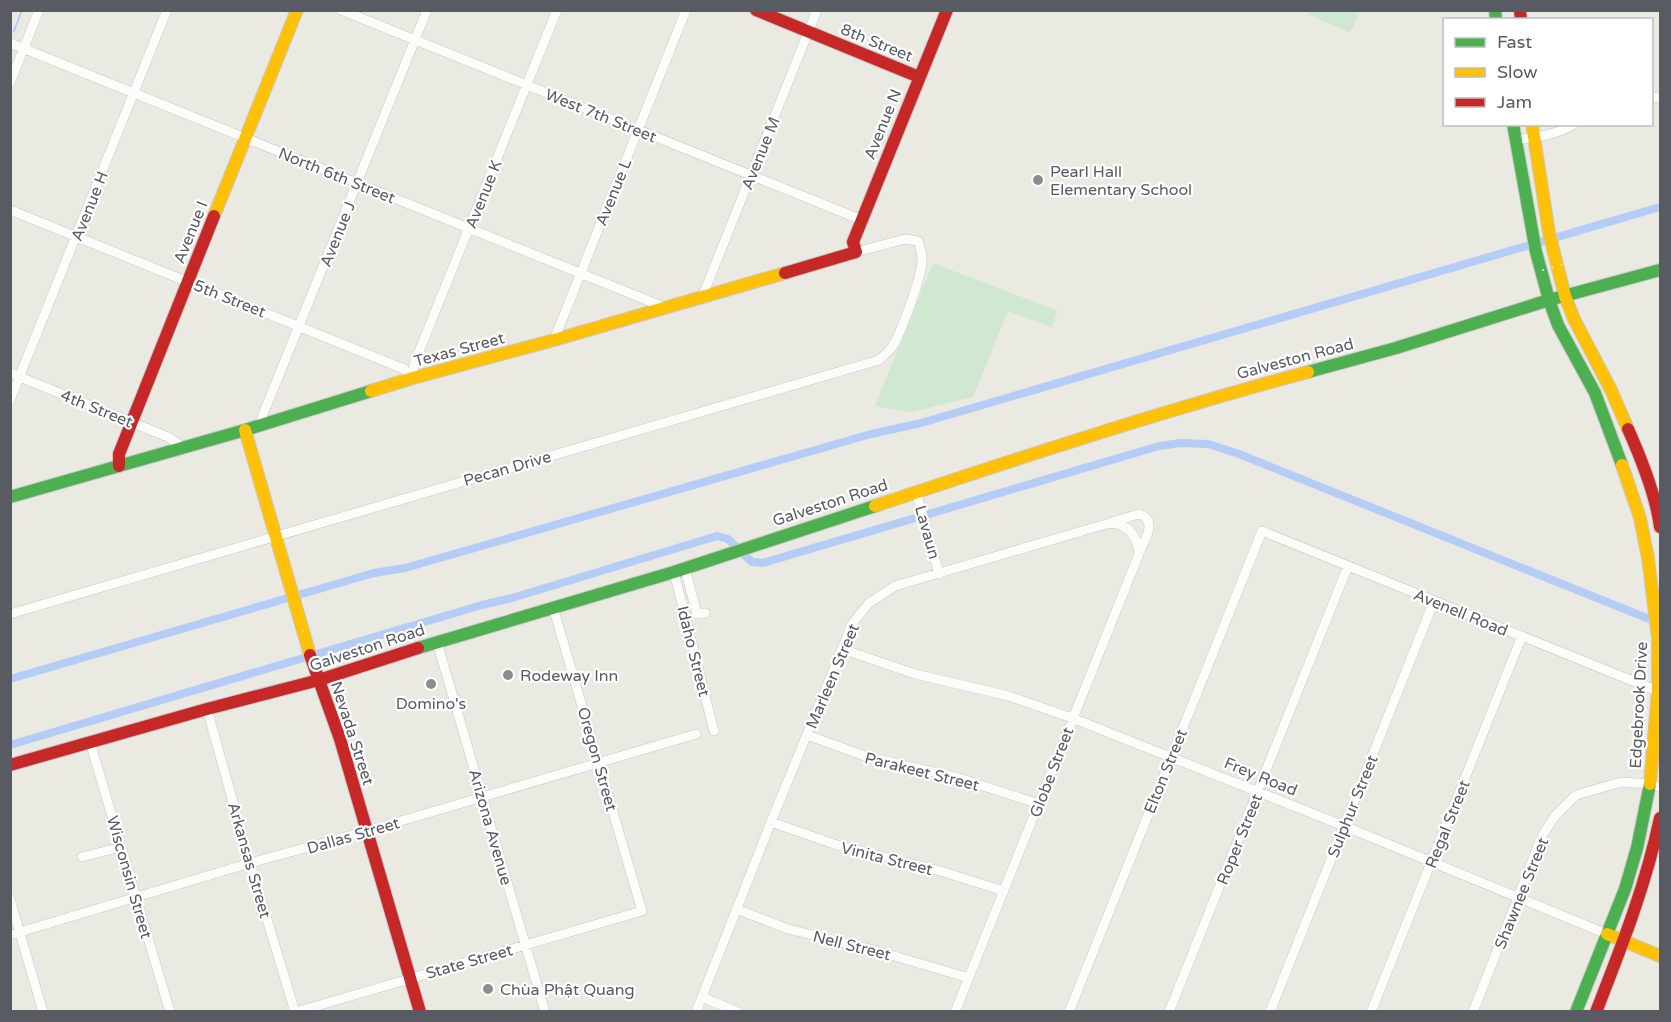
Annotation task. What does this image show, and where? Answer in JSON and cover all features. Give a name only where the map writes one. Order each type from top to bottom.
[{"type":"main road","name":"Avenue I","points":[[119,466],[119,454],[297,10]]},
{"type":"main road","name":"8th Street","points":[[756,10],[919,77]]},
{"type":"main road","name":"Avenue N","points":[[856,252],[853,242],[947,10]]},
{"type":"main road","name":"Edgebrook Drive","points":[[1513,126],[1534,246],[1549,300],[1558,325],[1595,393],[1640,518],[1658,638],[1659,692],[1655,785],[1625,889],[1576,1011]]},
{"type":"main road","points":[[1533,131],[1549,233],[1565,296],[1636,446],[1659,513],[1660,527]]},
{"type":"main road","name":"Texas Street","points":[[10,497],[245,430],[413,378],[554,340],[856,252]]},
{"type":"main road","name":"Galveston Road","points":[[10,765],[319,680],[437,642],[679,570],[916,491],[1198,403],[1396,348],[1549,300],[1660,270]]},
{"type":"main road","points":[[1604,417],[1620,411]]},
{"type":"main road","name":"Nevada Street","points":[[245,430],[308,649],[337,729],[420,1011]]},
{"type":"main road","points":[[1596,1011],[1644,889],[1660,819]]},
{"type":"main road","name":"Frey Road","points":[[1607,934],[1660,956]]},
{"type":"street","points":[[10,83],[39,10]]},
{"type":"street","name":"Avenue H","points":[[10,400],[167,10]]},
{"type":"street","name":"West 7th Street","points":[[341,10],[862,220]]},
{"type":"street","name":"Avenue J","points":[[260,425],[427,10]]},
{"type":"street","name":"Avenue K","points":[[413,378],[414,364],[557,10]]},
{"type":"street","name":"Avenue L","points":[[554,340],[686,10]]},
{"type":"street","name":"Avenue M","points":[[703,295],[818,10]]},
{"type":"street","name":"North 6th Street","points":[[10,43],[664,307]]},
{"type":"street","points":[[1516,140],[1533,131],[1567,129],[1571,126]]},
{"type":"street","name":"5th Street","points":[[10,210],[404,369],[413,378]]},
{"type":"street","name":"Texas Street","points":[[856,252],[905,239],[918,241]]},
{"type":"street","name":"Pecan Drive","points":[[10,614],[879,360],[892,348],[919,278],[922,261],[918,241]]},
{"type":"street","name":"4th Street","points":[[10,373],[168,437],[182,447]]},
{"type":"street","name":"Lavaun","points":[[916,491],[939,574]]},
{"type":"street","points":[[1640,518],[1659,513]]},
{"type":"street","name":"Globe Street","points":[[956,1011],[1150,525],[1149,519],[1139,514],[1106,524]]},
{"type":"street","points":[[1106,524],[1120,524],[1131,532],[1138,543],[1139,554]]},
{"type":"street","name":"Marleen Street","points":[[696,1011],[852,624],[869,603],[895,585],[1106,524]]},
{"type":"street","name":"Avenell Road","points":[[1262,531],[1659,692]]},
{"type":"street","name":"Elton Street","points":[[1069,1011],[1262,531]]},
{"type":"street","name":"Roper Street","points":[[1169,1011],[1348,566]]},
{"type":"street","points":[[679,570],[697,614],[705,613]]},
{"type":"street","name":"Idaho Street","points":[[679,570],[714,730]]},
{"type":"street","name":"Sulphur Street","points":[[1270,1011],[1434,601]]},
{"type":"street","name":"Oregon Street","points":[[553,607],[642,911]]},
{"type":"street","name":"Regal Street","points":[[1371,1011],[1522,636]]},
{"type":"street","name":"Arizona Avenue","points":[[437,642],[545,1011]]},
{"type":"street","name":"Frey Road","points":[[842,649],[915,674],[1009,696],[1072,718],[1607,934]]},
{"type":"street","name":"Arkansas Street","points":[[207,709],[250,863],[296,1011]]},
{"type":"street","name":"Dallas Street","points":[[15,934],[250,863],[696,734]]},
{"type":"street","name":"Parakeet Street","points":[[807,735],[865,756],[959,778],[1039,804]]},
{"type":"street","name":"Wisconsin Street","points":[[90,742],[170,1011]]},
{"type":"street","name":"Shawnee Street","points":[[1473,1011],[1542,836],[1555,816],[1576,795],[1621,782],[1655,785]]},
{"type":"street","name":"Vinita Street","points":[[771,822],[837,845],[937,870],[1004,891]]},
{"type":"street","points":[[82,857],[121,847]]},
{"type":"street","points":[[10,899],[15,934],[43,1011]]},
{"type":"street","name":"Nell Street","points":[[736,909],[788,929],[874,950],[969,978]]},
{"type":"street","name":"State Street","points":[[296,1011],[642,911]]},
{"type":"street","points":[[702,997],[738,1011]]},
{"type":"green space","points":[[1309,11],[1351,11],[1359,14],[1350,33],[1308,14]]},
{"type":"green space","points":[[933,263],[1058,311],[1051,327],[1008,311],[973,397],[911,412],[875,406]]},
{"type":"waterway","points":[[14,31],[22,10]]},
{"type":"waterway","points":[[10,679],[374,573],[405,568],[871,434],[921,423],[1660,207]]},
{"type":"waterway","points":[[10,745],[717,536],[728,539],[752,562],[763,563],[1159,446],[1181,443],[1208,444],[1239,454],[1659,623]]},
{"type":"railway","points":[[10,716],[1660,236]]},
{"type":"traffic: fast","points":[[1495,10],[1496,18]]},
{"type":"traffic: fast","points":[[1513,126],[1536,252],[1549,300],[1558,325],[1595,393],[1622,465]]},
{"type":"traffic: fast","points":[[1308,372],[1396,348],[1549,300],[1660,270]]},
{"type":"traffic: fast","points":[[10,497],[245,430],[371,391]]},
{"type":"traffic: fast","points":[[418,648],[674,572],[875,506]]},
{"type":"traffic: fast","points":[[1576,1012],[1625,889],[1637,848],[1650,784]]},
{"type":"traffic: slow","points":[[214,216],[297,10]]},
{"type":"traffic: slow","points":[[1532,126],[1549,233],[1565,296],[1628,429]]},
{"type":"traffic: slow","points":[[371,391],[785,273]]},
{"type":"traffic: slow","points":[[875,506],[1145,419],[1308,372]]},
{"type":"traffic: slow","points":[[245,430],[310,655]]},
{"type":"traffic: slow","points":[[1622,465],[1640,518],[1648,558],[1658,638],[1658,691],[1650,784]]},
{"type":"traffic: slow","points":[[1607,934],[1660,956]]},
{"type":"traffic: jam","points":[[756,10],[919,77]]},
{"type":"traffic: jam","points":[[785,273],[856,252],[853,242],[947,10]]},
{"type":"traffic: jam","points":[[1520,10],[1521,18]]},
{"type":"traffic: jam","points":[[119,466],[119,454],[214,216]]},
{"type":"traffic: jam","points":[[1628,429],[1652,490],[1660,527]]},
{"type":"traffic: jam","points":[[10,765],[319,680],[418,648]]},
{"type":"traffic: jam","points":[[310,655],[340,739],[420,1012]]},
{"type":"traffic: jam","points":[[1596,1012],[1640,892],[1660,818]]},
{"type":"place","name":"Pearl Hall Elementary School","points":[[1038,180]]},
{"type":"place","name":"Rodeway Inn","points":[[508,675]]},
{"type":"place","name":"Domino's","points":[[431,684]]},
{"type":"place","name":"Chùa Phật Quang","points":[[488,989]]}]
